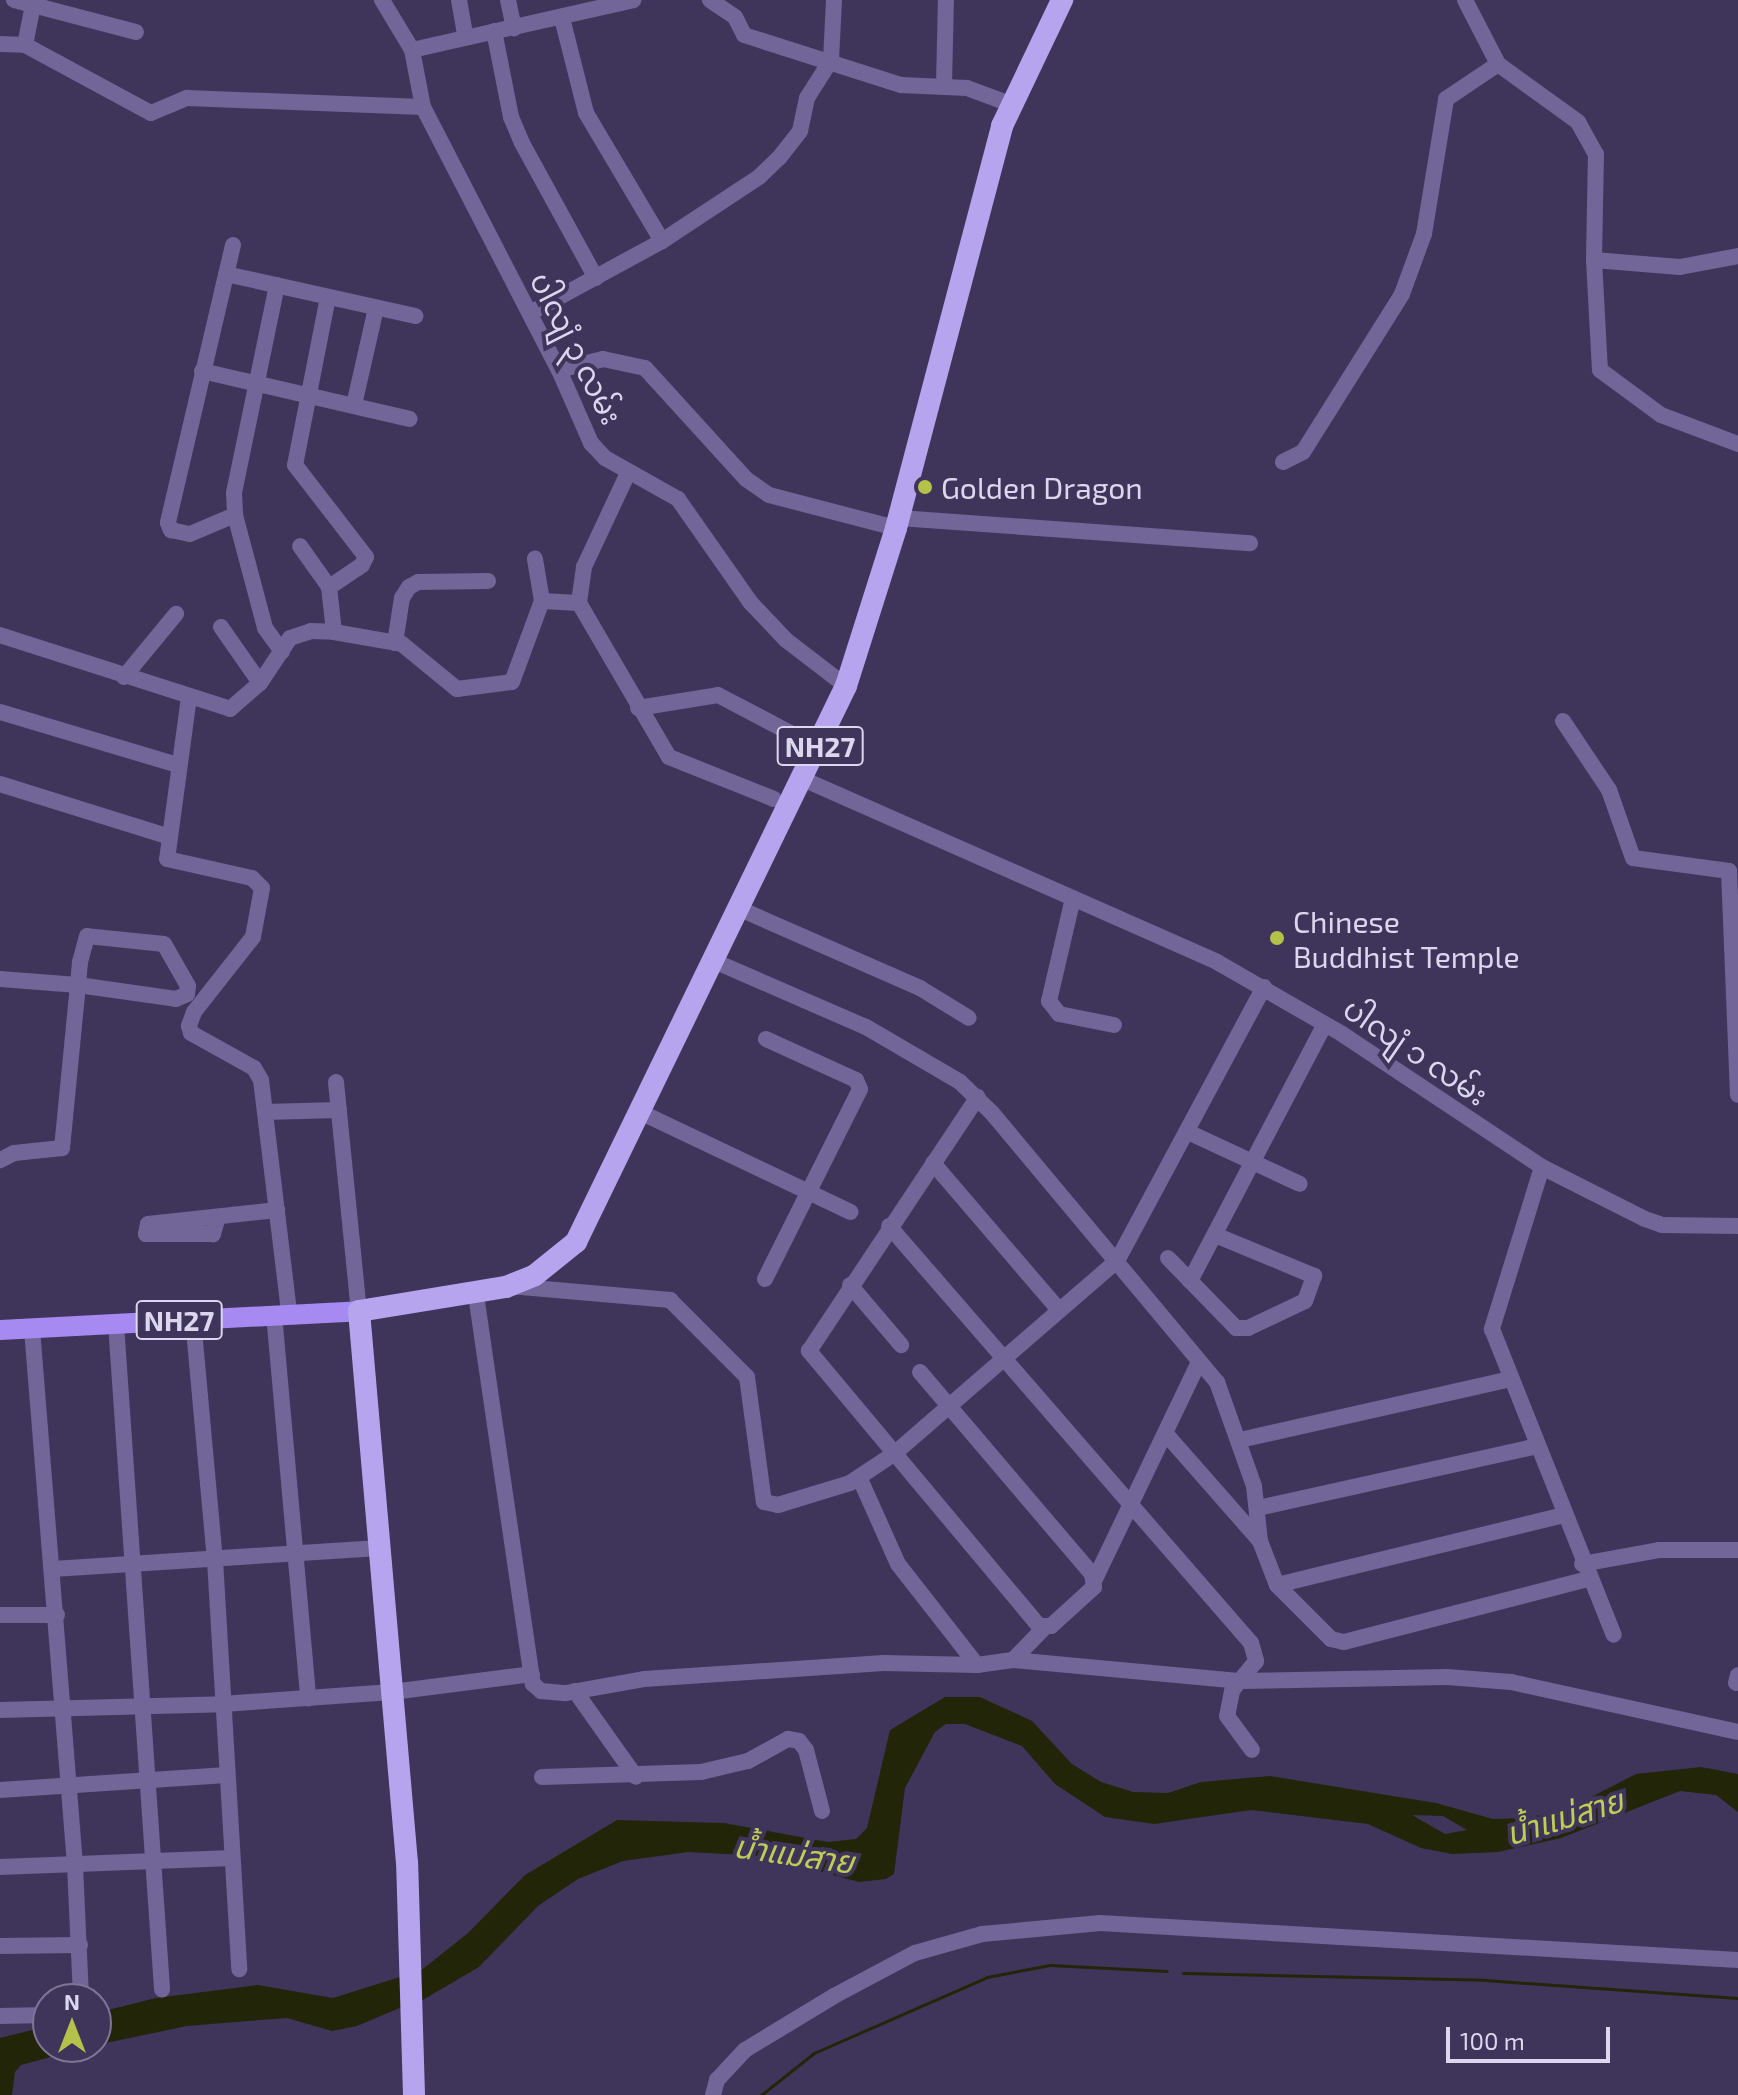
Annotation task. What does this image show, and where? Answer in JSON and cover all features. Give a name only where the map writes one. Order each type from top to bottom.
[{"type":"highway","name":"NH27","points":[[359,1311],[476,1295],[508,1286],[535,1275],[576,1242],[805,780],[846,686],[897,523],[1010,104],[1062,0]]},
{"type":"highway","points":[[359,1311],[410,1933],[414,2094]]},
{"type":"main road","name":"NH27","points":[[0,1330],[359,1311]]},
{"type":"street","points":[[14,0],[33,2],[136,32]]},
{"type":"street","name":"ပါလျံ ၃ လမ်း","points":[[382,0],[412,50],[423,107],[559,370],[591,443],[628,473],[678,499],[750,602],[786,640],[846,686]]},
{"type":"street","points":[[459,0],[465,34]]},
{"type":"street","points":[[508,0],[514,28]]},
{"type":"street","points":[[412,50],[465,34],[514,28],[633,0]]},
{"type":"street","points":[[710,0],[738,8],[736,28],[744,35],[831,60],[901,85],[967,88],[1010,104]]},
{"type":"street","points":[[530,313],[662,241],[759,177],[779,158],[800,131],[807,98],[831,60],[834,0]]},
{"type":"street","points":[[944,85],[946,0]]},
{"type":"street","points":[[1465,0],[1498,64],[1578,122],[1596,154],[1592,306],[1600,370],[1661,415],[1738,444]]},
{"type":"street","points":[[25,45],[33,2]]},
{"type":"street","points":[[562,18],[586,113],[662,241]]},
{"type":"street","points":[[494,31],[511,117],[522,143],[596,278]]},
{"type":"street","points":[[0,44],[25,45],[151,113],[187,98],[423,107]]},
{"type":"street","points":[[1283,462],[1303,452],[1402,294],[1424,234],[1446,99],[1498,64]]},
{"type":"street","points":[[233,245],[168,523],[171,530],[190,534],[235,515]]},
{"type":"street","points":[[1594,260],[1680,267],[1738,256]]},
{"type":"street","points":[[226,274],[415,316]]},
{"type":"street","points":[[277,285],[238,467],[235,515],[265,628],[282,651]]},
{"type":"street","points":[[328,297],[295,465],[366,557],[362,565],[329,587]]},
{"type":"street","points":[[354,405],[376,308]]},
{"type":"street","points":[[559,370],[603,359],[645,368],[736,469],[769,495],[897,523],[1250,543]]},
{"type":"street","points":[[202,371],[410,419]]},
{"type":"street","points":[[628,473],[584,567],[579,603],[669,757],[774,799]]},
{"type":"street","points":[[300,546],[329,587],[334,632]]},
{"type":"street","points":[[0,635],[230,709],[260,683],[298,633],[334,632],[395,643],[416,651],[457,689],[512,682],[542,601],[535,559]]},
{"type":"street","points":[[395,643],[402,598],[409,587],[418,582],[488,581]]},
{"type":"street","points":[[542,601],[579,603]]},
{"type":"street","points":[[124,677],[176,614]]},
{"type":"street","points":[[221,627],[260,683]]},
{"type":"street","points":[[638,708],[718,695],[819,748]]},
{"type":"street","points":[[189,697],[167,836],[167,859],[252,878],[262,888],[253,937],[194,1012],[189,1026]]},
{"type":"street","points":[[0,712],[178,765]]},
{"type":"street","points":[[1563,721],[1609,790],[1633,858],[1729,871],[1738,1095]]},
{"type":"street","name":"ပါလျံ ၁ လမ်း","points":[[805,780],[1073,898],[1264,987],[1542,1167],[1662,1225],[1738,1226]]},
{"type":"street","points":[[0,784],[167,836]]},
{"type":"street","points":[[1073,898],[1049,1001],[1059,1014],[1114,1025]]},
{"type":"street","points":[[740,909],[920,988],[969,1018]]},
{"type":"street","points":[[0,1160],[14,1153],[52,1153],[62,1148],[78,985],[87,936],[153,941],[171,949],[188,986],[191,1033],[254,1068],[265,1112],[277,1210],[294,1554],[308,1698]]},
{"type":"street","points":[[714,961],[866,1027],[978,1097],[1217,1382],[1240,1440],[1258,1508],[1260,1541],[1277,1585],[1331,1639],[1344,1642],[1659,1550],[1738,1550]]},
{"type":"street","points":[[0,979],[78,985],[176,999],[187,994]]},
{"type":"street","points":[[508,1286],[670,1300],[747,1377],[760,1481],[769,1505],[860,1479],[895,1453],[1117,1261],[1264,987]]},
{"type":"street","points":[[1190,1281],[1218,1236],[1325,1024]]},
{"type":"street","points":[[765,1279],[860,1089],[856,1080],[766,1039]]},
{"type":"street","points":[[336,1082],[359,1311]]},
{"type":"street","points":[[978,1097],[889,1226],[809,1351],[1044,1628]]},
{"type":"street","points":[[265,1112],[339,1110]]},
{"type":"street","points":[[640,1112],[851,1212]]},
{"type":"street","points":[[1188,1132],[1300,1184]]},
{"type":"street","points":[[933,1163],[1059,1310]]},
{"type":"street","points":[[1542,1167],[1494,1314],[1494,1336],[1585,1571],[1614,1635]]},
{"type":"street","points":[[217,1220],[277,1210]]},
{"type":"street","points":[[889,1226],[1258,1653],[1232,1691],[1227,1716],[1252,1750]]},
{"type":"street","points":[[1168,1258],[1236,1328],[1299,1306],[1311,1293],[1314,1276],[1218,1236]]},
{"type":"street","points":[[850,1285],[901,1345]]},
{"type":"street","points":[[476,1295],[532,1674],[541,1691],[575,1691],[644,1679],[883,1663],[977,1665],[1013,1660],[1241,1681],[1447,1677],[1511,1682],[1738,1732]]},
{"type":"street","points":[[193,1319],[215,1560],[239,1969]]},
{"type":"street","points":[[116,1324],[146,1707],[162,1989]]},
{"type":"street","points":[[32,1329],[64,1708],[81,1983]]},
{"type":"street","points":[[1013,1660],[1044,1628],[1094,1587],[1127,1504],[1166,1434],[1199,1362]]},
{"type":"street","points":[[920,1372],[1095,1579]]},
{"type":"street","points":[[1240,1440],[1511,1379]]},
{"type":"street","points":[[1166,1434],[1260,1541]]},
{"type":"street","points":[[1258,1508],[1537,1446]]},
{"type":"street","points":[[860,1479],[898,1564],[977,1665]]},
{"type":"street","points":[[1277,1585],[1564,1515]]},
{"type":"street","points":[[53,1569],[379,1548]]},
{"type":"street","points":[[0,1615],[57,1615]]},
{"type":"street","points":[[0,1710],[223,1704],[392,1692],[532,1674]]},
{"type":"street","points":[[575,1691],[636,1777]]},
{"type":"street","points":[[542,1777],[636,1777],[701,1772],[748,1761],[779,1742],[799,1741],[822,1811]]},
{"type":"street","points":[[0,1790],[150,1783],[227,1775]]},
{"type":"street","points":[[0,1867],[232,1858]]},
{"type":"street","points":[[713,2095],[717,2080],[745,2050],[834,1996],[915,1953],[982,1934],[1100,1923],[1738,1960]]},
{"type":"street","points":[[0,1946],[80,1945]]},
{"type":"street","points":[[0,2016],[32,2015]]},
{"type":"water","name":"น้ำแม่สาย","points":[[945,1697],[980,1697],[1032,1721],[1072,1764],[1101,1782],[1133,1792],[1168,1793],[1201,1782],[1270,1776],[1436,1803],[1493,1819],[1524,1818],[1566,1810],[1636,1774],[1701,1767],[1738,1774],[1738,1812],[1716,1795],[1680,1791],[1561,1838],[1498,1852],[1452,1854],[1421,1848],[1368,1824],[1251,1810],[1154,1824],[1105,1817],[1055,1784],[1022,1746],[965,1724],[946,1724],[935,1732],[905,1788],[894,1874],[886,1879],[859,1882],[763,1856],[688,1852],[623,1861],[578,1879],[538,1906],[479,1967],[421,2001],[419,1972],[468,1933],[525,1875],[617,1820],[724,1823],[828,1842],[856,1839],[867,1828],[890,1730]],"holes":[[[1412,1815],[1443,1816],[1467,1830],[1445,1834]]]},
{"type":"water","points":[[400,1977],[402,2007],[357,2026],[332,2031],[287,2018],[187,2026],[112,2042],[112,2009],[156,1998],[258,1985],[333,1998]]},
{"type":"water","points":[[32,2030],[32,2062],[21,2065],[15,2072],[12,2095],[0,2095],[0,2038]]},
{"type":"waterway","points":[[761,2095],[814,2053],[987,1977],[1050,1965],[1167,1971]]},
{"type":"waterway","points":[[1183,1973],[1485,1980],[1738,1998]]},
{"type":"place","name":"Golden Dragon","points":[[925,487]]},
{"type":"place","name":"Chinese Buddhist Temple","points":[[1277,938]]}]
